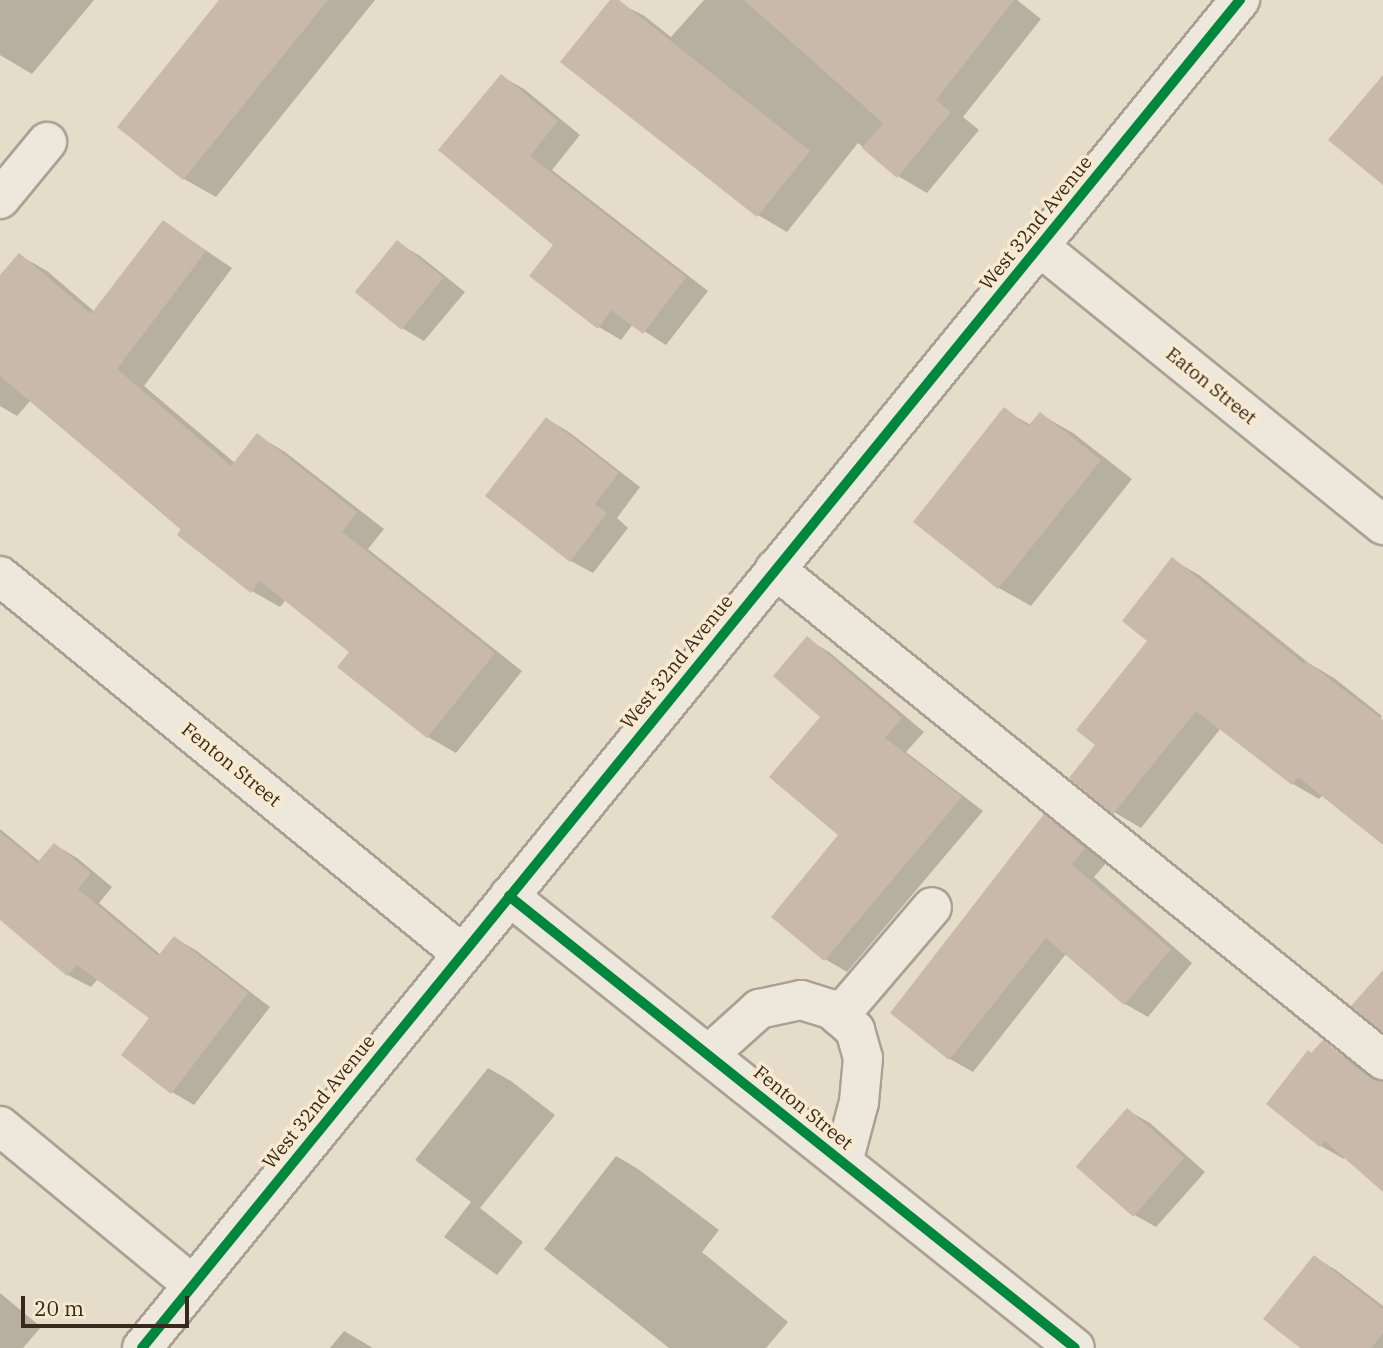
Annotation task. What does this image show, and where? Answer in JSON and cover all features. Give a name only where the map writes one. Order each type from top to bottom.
[{"type":"street","name":"West 32nd Avenue","points":[[142,1348],[461,953],[1240,0]]},
{"type":"street","points":[[0,199],[47,142]]},
{"type":"street","name":"Eaton Street","points":[[1040,247],[1383,525]]},
{"type":"street","points":[[775,569],[1383,1060]]},
{"type":"street","name":"Fenton Street","points":[[0,576],[461,953]]},
{"type":"street","name":"Fenton Street","points":[[509,896],[1076,1348]]},
{"type":"street","points":[[839,1016],[932,907]]},
{"type":"street","points":[[708,1055],[759,1009],[801,1000],[831,1009],[855,1030],[863,1058],[859,1102],[843,1162]]},
{"type":"street","points":[[0,1126],[193,1285]]},
{"type":"building","points":[[219,0],[328,0],[183,180],[117,127]]},
{"type":"building","points":[[610,0],[619,0],[810,151],[757,217],[560,62]]},
{"type":"building","points":[[744,0],[1014,0],[936,100],[951,112],[897,178],[862,148],[883,123]]},
{"type":"building","points":[[501,74],[558,121],[530,156],[686,277],[643,334],[611,310],[598,329],[529,276],[553,245],[438,150]]},
{"type":"building","points":[[1383,75],[1383,185],[1328,140]]},
{"type":"building","points":[[163,220],[206,251],[117,369],[231,466],[257,433],[357,512],[342,532],[495,653],[427,738],[337,667],[349,652],[260,581],[251,593],[177,535],[181,529],[0,376],[0,275],[19,253],[91,314]]},
{"type":"building","points":[[397,240],[444,278],[401,330],[355,292]]},
{"type":"building","points":[[1004,407],[1028,426],[1040,412],[1101,460],[998,589],[913,522]]},
{"type":"building","points":[[546,417],[619,473],[595,504],[607,513],[570,562],[485,496]]},
{"type":"building","points":[[1172,557],[1304,664],[1306,661],[1383,720],[1383,845],[1298,777],[1292,785],[1196,711],[1113,814],[1069,778],[1095,745],[1076,730],[1147,641],[1122,621]]},
{"type":"building","points":[[807,636],[902,718],[885,738],[962,797],[824,961],[771,917],[838,835],[769,777],[820,717],[773,676]]},
{"type":"building","points":[[1044,814],[1085,848],[1072,864],[1171,949],[1124,1005],[1046,938],[949,1060],[890,1013]]},
{"type":"building","points":[[0,832],[37,863],[54,843],[91,873],[78,889],[158,956],[174,936],[248,993],[171,1094],[121,1055],[149,1018],[77,965],[67,976],[0,920]]},
{"type":"building","points":[[1383,970],[1383,1032],[1351,1006]]},
{"type":"building","points":[[1323,1040],[1369,1077],[1383,1081],[1383,1192],[1325,1141],[1320,1147],[1266,1104],[1308,1050],[1311,1053]]},
{"type":"building","points":[[1127,1108],[1184,1158],[1133,1217],[1076,1167]]},
{"type":"building","points":[[1314,1255],[1383,1309],[1383,1333],[1371,1348],[1300,1348],[1263,1319]]},
{"type":"cycle path","points":[[142,1348],[1240,0]]},
{"type":"cycle path","points":[[509,896],[1075,1348]]}]
